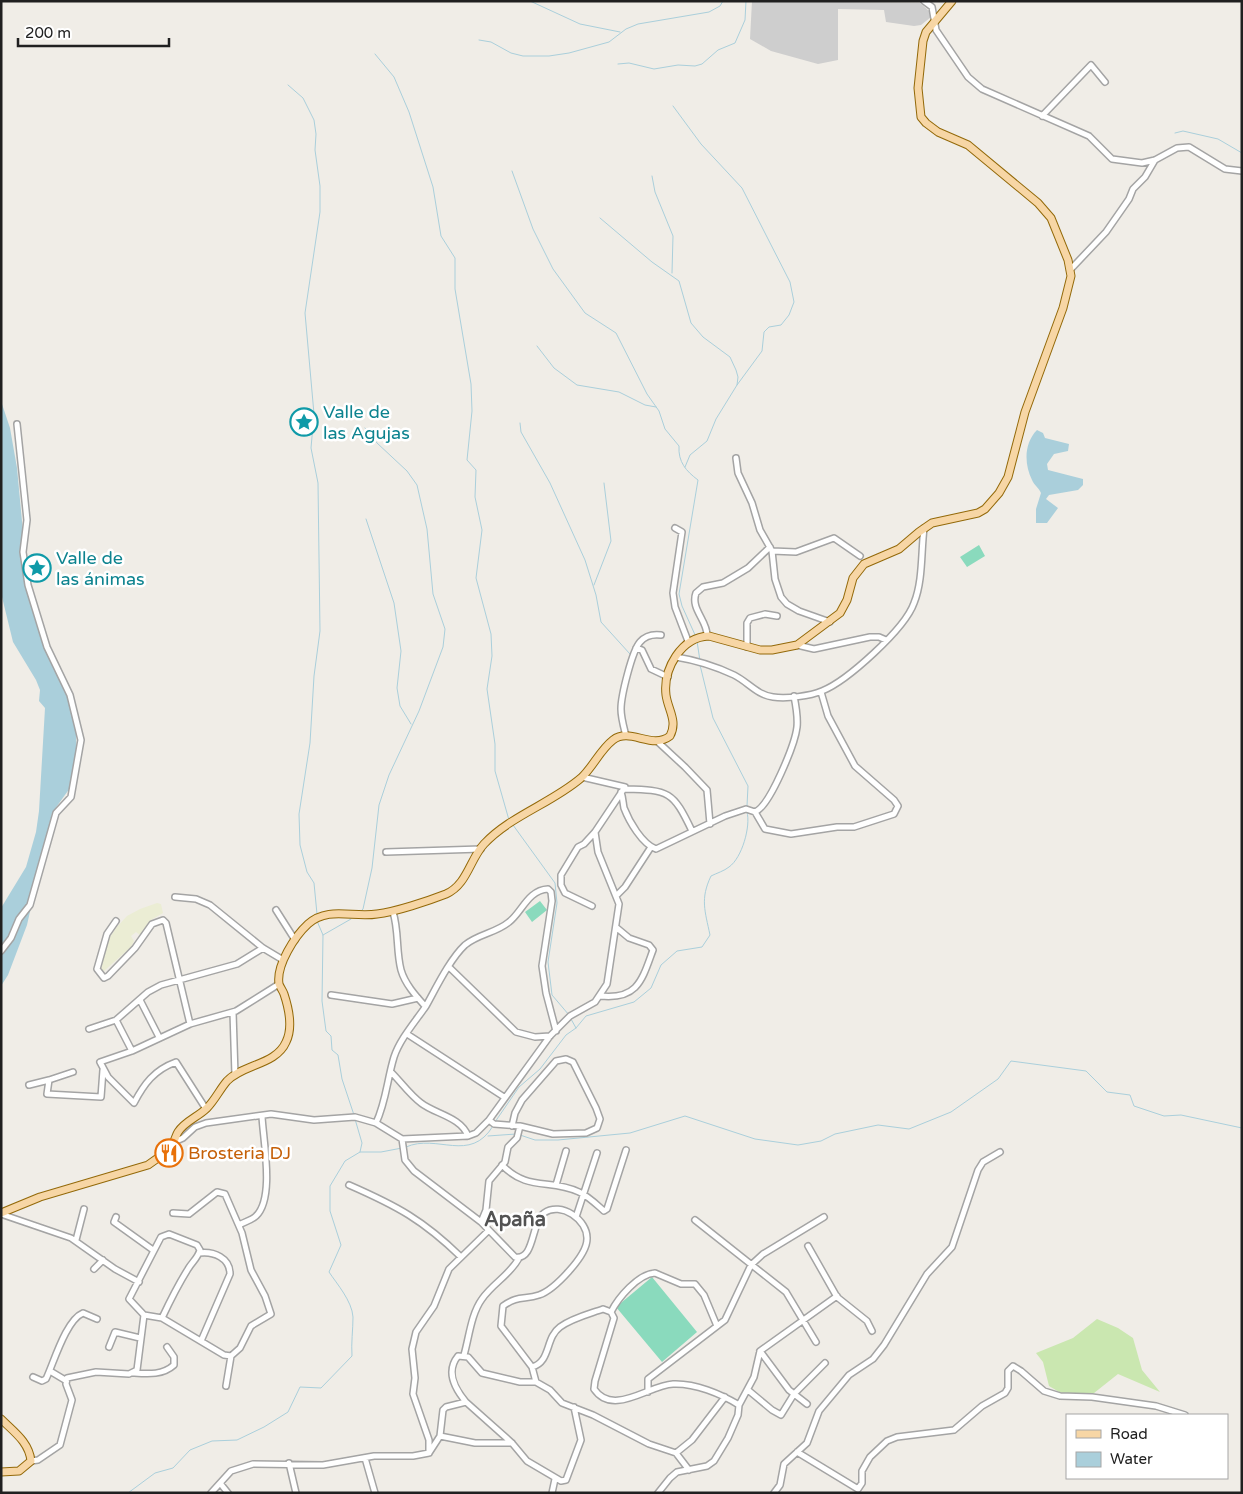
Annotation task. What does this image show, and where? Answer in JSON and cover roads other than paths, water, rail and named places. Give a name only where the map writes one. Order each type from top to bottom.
[{"type":"main road","points":[[1,1214],[40,1197],[148,1165],[158,1159],[174,1142],[177,1133],[187,1122],[206,1109],[227,1081],[242,1070],[266,1060],[279,1052],[286,1044],[290,1032],[289,1015],[284,992],[279,984],[283,960],[295,940],[308,924],[326,914],[366,916],[393,912],[452,890],[466,874],[480,849],[512,821],[520,818],[582,777],[614,739],[626,736],[658,742],[670,736],[673,725],[666,694],[668,677],[676,657],[690,640],[704,636],[747,647],[772,650],[797,645],[830,622],[844,608],[853,578],[860,567],[873,559],[899,549],[924,528],[942,520],[968,515],[985,509],[999,493],[1008,477],[1025,412],[1069,290],[1070,270],[1051,218],[1038,203],[999,173],[982,155],[968,145],[938,132],[926,124],[921,117],[918,88],[923,41],[926,32],[952,1]]},
{"type":"main road","points":[[1,1419],[27,1444],[31,1461],[20,1471],[1,1472]]},
{"type":"street","points":[[924,1],[932,7],[936,21],[936,30],[973,83],[982,89],[1094,139],[1112,159],[1142,163],[1155,160],[1177,148],[1189,147],[1226,170],[1242,171]]},
{"type":"street","points":[[1042,116],[1091,65],[1105,82]]},
{"type":"street","points":[[1070,270],[1106,232],[1129,199],[1133,189],[1145,177],[1155,160]]},
{"type":"street","points":[[1,951],[11,938],[19,919],[30,905],[56,813],[71,797],[81,740],[70,695],[47,647],[28,585],[24,552],[27,520],[17,424]]},
{"type":"street","points":[[736,458],[738,472],[752,503],[760,530],[771,549],[775,579],[784,601],[799,611],[830,622]]},
{"type":"street","points":[[675,528],[682,532],[673,593],[675,607],[690,640]]},
{"type":"street","points":[[676,657],[734,676],[759,692],[774,697],[821,692],[847,675],[900,628],[915,602],[924,528]]},
{"type":"street","points":[[704,636],[706,626],[695,602],[696,593],[703,587],[723,583],[743,572],[771,549],[796,552],[834,538],[860,556]]},
{"type":"street","points":[[747,647],[747,623],[750,618],[765,614],[777,616]]},
{"type":"street","points":[[626,736],[621,710],[625,683],[636,648],[645,638],[661,635]]},
{"type":"street","points":[[797,645],[814,649],[870,638],[879,637],[886,640]]},
{"type":"street","points":[[636,648],[642,650],[651,669],[668,677]]},
{"type":"street","points":[[582,777],[622,785],[626,814],[651,847],[656,849],[692,831],[746,809],[755,812],[765,829],[791,834],[854,827],[887,818],[896,812],[898,806],[894,800],[855,766],[828,716],[821,692]]},
{"type":"street","points":[[755,812],[761,808],[768,798],[795,739],[798,717],[794,696]]},
{"type":"street","points":[[658,742],[706,788],[709,795],[710,824]]},
{"type":"street","points":[[623,790],[657,790],[670,796],[679,804],[692,831]]},
{"type":"street","points":[[592,906],[565,893],[561,885],[561,875],[578,847],[584,844],[595,832],[623,790]]},
{"type":"street","points":[[174,1142],[183,1138],[195,1127],[206,1123],[271,1114],[314,1120],[355,1117],[376,1123],[402,1139],[468,1136],[476,1133],[489,1120],[550,1036],[570,1016],[595,1002],[607,984],[619,910],[616,896],[598,852],[595,832]]},
{"type":"street","points":[[616,896],[625,887],[651,847]]},
{"type":"street","points":[[386,852],[480,849]]},
{"type":"street","points":[[376,1123],[385,1102],[398,1049],[449,966],[464,946],[503,927],[531,896],[548,889],[551,892],[552,907],[542,966],[546,994],[556,1031]]},
{"type":"street","points":[[175,896],[196,899],[210,905],[262,948],[283,960]]},
{"type":"street","points":[[276,910],[295,940]]},
{"type":"street","points":[[393,912],[397,928],[401,970],[425,1006]]},
{"type":"street","points":[[116,921],[107,934],[97,969],[100,975],[104,978],[108,976],[136,948],[152,924],[163,920],[166,923],[190,1024]]},
{"type":"street","points":[[600,996],[628,994],[637,987],[653,950],[649,944],[629,938],[617,928]]},
{"type":"street","points":[[89,1029],[116,1020],[161,985],[237,964],[262,948]]},
{"type":"street","points":[[449,966],[516,1032],[535,1037],[550,1036]]},
{"type":"street","points":[[206,1109],[176,1062],[161,1070],[144,1084],[134,1103],[103,1070],[100,1064],[101,1061],[132,1051],[190,1024],[234,1012],[279,984]]},
{"type":"street","points":[[331,994],[392,1004],[418,998]]},
{"type":"street","points":[[140,1000],[159,1037]]},
{"type":"street","points":[[234,1012],[235,1075]]},
{"type":"street","points":[[116,1020],[132,1051]]},
{"type":"street","points":[[407,1034],[504,1097]]},
{"type":"street","points":[[489,1120],[512,1126],[520,1128],[553,1134],[586,1133],[597,1128],[600,1119],[573,1062],[566,1058],[556,1060],[522,1100],[515,1113],[512,1126]]},
{"type":"street","points":[[49,1080],[46,1091],[49,1095],[101,1096],[103,1070]]},
{"type":"street","points":[[29,1085],[73,1072]]},
{"type":"street","points":[[391,1072],[420,1102],[449,1117],[466,1131],[468,1136]]},
{"type":"street","points":[[239,1225],[255,1217],[265,1200],[266,1174],[262,1116]]},
{"type":"street","points":[[481,1222],[486,1210],[489,1181],[502,1165],[508,1147],[517,1138],[520,1128]]},
{"type":"street","points":[[402,1139],[405,1160],[414,1171],[481,1222],[507,1252],[519,1258]]},
{"type":"street","points":[[502,1165],[514,1176],[526,1181],[536,1184],[556,1185],[584,1195],[604,1210],[607,1209],[626,1150]]},
{"type":"street","points":[[556,1185],[566,1151]]},
{"type":"street","points":[[774,1493],[780,1485],[784,1464],[807,1443],[816,1418],[827,1401],[850,1375],[873,1359],[884,1345],[923,1280],[952,1248],[978,1170],[983,1162],[1000,1152]]},
{"type":"street","points":[[576,1217],[597,1153]]},
{"type":"street","points":[[349,1185],[382,1199],[413,1216],[434,1231],[460,1257]]},
{"type":"street","points":[[173,1213],[183,1215],[192,1212],[210,1196],[221,1192],[225,1194],[239,1225],[251,1270],[265,1296],[271,1314],[251,1326],[240,1348],[231,1356],[226,1386]]},
{"type":"street","points":[[76,1240],[84,1209]]},
{"type":"street","points":[[464,1356],[477,1308],[482,1298],[512,1270],[519,1258],[526,1254],[541,1215],[558,1209],[568,1212],[576,1217],[586,1229],[587,1244],[564,1277],[548,1291],[538,1296],[523,1296],[503,1306],[501,1326],[532,1367],[536,1382]]},
{"type":"street","points":[[1,1214],[76,1240],[103,1260],[139,1282]]},
{"type":"street","points":[[116,1217],[114,1222],[153,1250]]},
{"type":"street","points":[[648,1392],[648,1379],[717,1326],[731,1311],[751,1265],[763,1254],[824,1217]]},
{"type":"street","points":[[696,1220],[786,1292],[816,1342]]},
{"type":"street","points":[[429,1453],[429,1440],[413,1394],[415,1378],[412,1349],[416,1332],[434,1306],[443,1288],[445,1276],[460,1257],[488,1231]]},
{"type":"street","points":[[199,1253],[197,1245],[169,1234],[161,1237],[129,1298],[144,1315],[162,1318],[224,1354],[231,1356]]},
{"type":"street","points":[[808,1246],[830,1288],[844,1304],[867,1321],[872,1331]]},
{"type":"street","points":[[162,1318],[175,1290],[199,1253],[208,1251],[216,1254],[226,1261],[230,1268],[230,1274],[201,1341]]},
{"type":"street","points":[[94,1269],[103,1260]]},
{"type":"street","points":[[611,1312],[614,1304],[639,1280],[649,1274],[658,1274],[681,1284],[695,1284],[704,1295],[717,1326]]},
{"type":"street","points":[[658,1493],[677,1472],[707,1466],[714,1461],[728,1438],[738,1415],[739,1405],[748,1390],[760,1350],[802,1320],[816,1313],[837,1296]]},
{"type":"street","points":[[532,1367],[540,1365],[544,1360],[552,1336],[559,1328],[603,1309],[611,1312],[614,1318],[595,1381],[594,1389],[602,1397],[610,1400],[627,1399],[673,1384],[725,1397],[739,1405]]},
{"type":"street","points":[[33,1377],[42,1381],[46,1379],[71,1324],[82,1313],[97,1319]]},
{"type":"street","points":[[134,1373],[144,1315]]},
{"type":"street","points":[[109,1347],[115,1332],[140,1338]]},
{"type":"street","points":[[65,1380],[70,1377],[96,1372],[154,1374],[168,1370],[174,1365],[174,1357],[167,1348]]},
{"type":"street","points":[[760,1350],[794,1394],[807,1404]]},
{"type":"street","points":[[574,1407],[581,1440],[576,1458],[566,1480],[555,1479],[527,1461],[512,1443],[466,1402],[454,1386],[453,1366],[458,1356],[464,1356],[468,1357],[482,1373],[520,1382],[536,1382],[550,1390],[562,1403],[574,1407],[649,1444],[676,1454],[689,1470]]},
{"type":"street","points":[[748,1390],[781,1415],[794,1394],[825,1363]]},
{"type":"street","points":[[797,1452],[858,1489],[862,1483],[862,1471],[870,1457],[887,1441],[897,1437],[954,1430],[982,1406],[1005,1393],[1008,1388],[1006,1376],[1012,1366],[1017,1368],[1044,1391],[1060,1396],[1156,1406],[1182,1414]]},
{"type":"street","points":[[31,1461],[38,1460],[60,1445],[72,1400],[65,1380],[50,1372]]},
{"type":"street","points":[[676,1454],[692,1440],[725,1397]]},
{"type":"street","points":[[211,1493],[231,1471],[253,1464],[289,1463],[323,1465],[365,1458],[413,1456],[429,1453],[440,1436],[443,1410],[446,1407],[466,1402]]},
{"type":"street","points":[[440,1436],[476,1443],[512,1443]]},
{"type":"street","points":[[365,1458],[375,1493]]},
{"type":"street","points":[[289,1463],[296,1493]]},
{"type":"street","points":[[552,1493],[555,1479]]},
{"type":"street","points":[[220,1483],[228,1493]]},
{"type":"water","points":[[1,401],[10,428],[17,468],[28,585],[47,647],[70,695],[76,734],[77,762],[70,788],[52,813],[27,925],[8,975],[1,986],[1,908],[26,867],[36,832],[45,708],[39,701],[40,690],[36,680],[13,642],[2,597]]},
{"type":"water","points":[[1037,430],[1043,433],[1045,438],[1069,444],[1068,451],[1054,454],[1047,464],[1048,470],[1083,479],[1083,485],[1078,490],[1049,495],[1046,499],[1058,508],[1047,523],[1036,523],[1036,509],[1041,493],[1029,474],[1027,461],[1028,447]]},
{"type":"waterway","points":[[530,1],[580,24],[620,32]]},
{"type":"waterway","points":[[479,40],[491,42],[511,53],[523,56],[549,56],[569,53],[609,42],[626,29],[638,24],[709,12],[720,6],[723,1]]},
{"type":"waterway","points":[[618,64],[629,63],[654,69],[702,64],[718,50],[735,43],[745,20],[746,1]]},
{"type":"waterway","points":[[375,54],[394,77],[409,112],[433,187],[441,236],[455,258],[455,289],[471,384],[472,411],[467,460],[476,470],[475,497],[482,530],[476,578],[491,634],[492,656],[487,689],[495,744],[495,771],[509,820]]},
{"type":"waterway","points":[[288,85],[303,98],[314,120],[316,134],[315,150],[320,186],[320,212],[305,313],[314,414],[311,448],[318,483],[320,631],[314,676],[310,743],[299,814],[300,845],[307,872],[314,883],[317,914]]},
{"type":"waterway","points":[[673,106],[701,144],[742,188],[790,282],[794,302],[789,315],[781,325],[769,327],[764,332],[762,351],[737,385]]},
{"type":"waterway","points":[[1175,133],[1183,131],[1218,139],[1242,153]]},
{"type":"waterway","points":[[512,171],[533,229],[553,269],[585,313],[616,333],[647,394],[659,411],[665,429],[679,446],[681,461],[698,480],[679,594],[682,606],[696,637]]},
{"type":"waterway","points":[[652,176],[655,192],[673,236],[672,273]]},
{"type":"waterway","points":[[600,218],[652,262],[679,281],[691,323],[703,337],[730,357],[736,370],[738,377],[737,385],[716,419],[707,441],[690,455],[685,467]]},
{"type":"waterway","points":[[537,346],[554,368],[577,385],[619,392],[645,405],[656,407]]},
{"type":"waterway","points":[[520,423],[521,432],[550,483],[585,560],[596,595],[601,622],[630,654]]},
{"type":"waterway","points":[[360,912],[363,909],[372,868],[379,805],[389,775],[419,711],[443,647],[445,629],[433,594],[427,529],[417,485],[407,471],[377,443],[365,428]]},
{"type":"waterway","points":[[594,585],[611,541],[604,483]]},
{"type":"waterway","points":[[366,519],[394,603],[401,651],[397,688],[400,706],[411,724]]},
{"type":"waterway","points":[[697,641],[700,661]]},
{"type":"waterway","points":[[700,665],[713,718],[748,786],[747,806]]},
{"type":"waterway","points":[[495,1122],[519,1087],[540,1069],[566,1035],[576,1028],[586,1016],[634,1002],[651,988],[661,965],[677,951],[702,947],[710,935],[704,905],[708,884],[711,876],[729,867],[738,857],[748,825],[747,812]]},
{"type":"waterway","points":[[513,825],[555,883],[557,903],[548,962],[552,995],[569,1015]]},
{"type":"waterway","points":[[323,935],[351,919]]},
{"type":"waterway","points":[[317,921],[323,935],[322,1001],[326,1031],[331,1036],[332,1050],[338,1055],[342,1079],[354,1115]]},
{"type":"waterway","points":[[571,1019],[576,1028]]},
{"type":"waterway","points":[[520,1135],[535,1140],[558,1140],[630,1133],[685,1116],[755,1139],[798,1145],[821,1141],[835,1134],[878,1125],[909,1129],[951,1112],[998,1079],[1011,1061],[1086,1071],[1107,1092],[1130,1095],[1134,1106],[1164,1116],[1181,1115],[1242,1128]]},
{"type":"waterway","points":[[355,1119],[362,1143],[360,1152]]},
{"type":"waterway","points":[[406,1147],[429,1143],[464,1146],[484,1137],[493,1126]]},
{"type":"waterway","points":[[488,1136],[516,1134]]},
{"type":"waterway","points":[[128,1493],[155,1473],[173,1468],[190,1450],[212,1441],[237,1440],[264,1427],[288,1412],[300,1387],[321,1388],[352,1356],[352,1311],[344,1293],[329,1272],[341,1245],[330,1211],[330,1186],[345,1161],[360,1152],[381,1152],[402,1148]]},
{"type":"place","name":"Valle de las Agujas","points":[[304,422]]},
{"type":"place","name":"Valle de las ánimas","points":[[37,568]]},
{"type":"place","name":"Brosteria DJ","points":[[169,1153]]},
{"type":"district","name":"Apaña","points":[[515,1220]]}]
